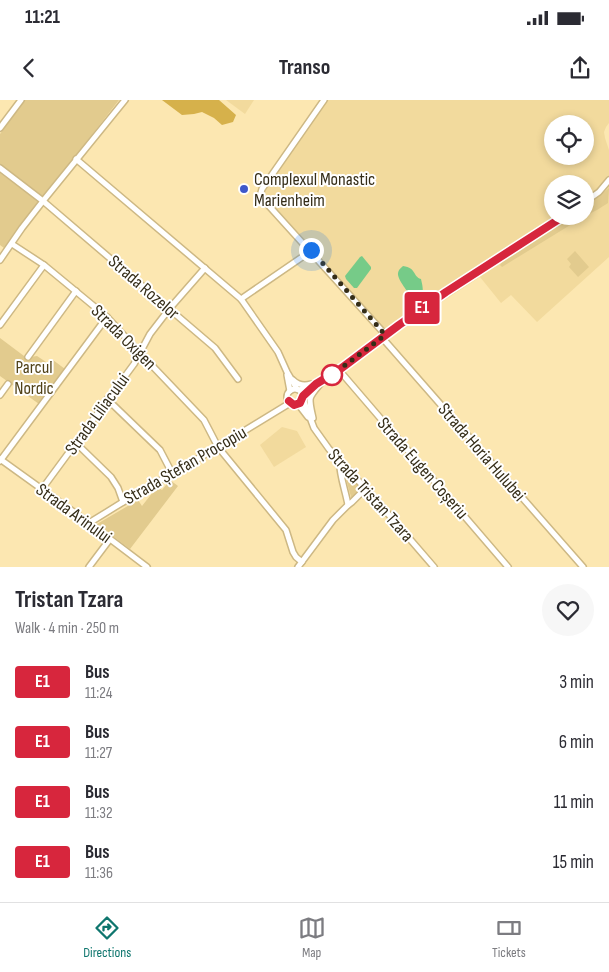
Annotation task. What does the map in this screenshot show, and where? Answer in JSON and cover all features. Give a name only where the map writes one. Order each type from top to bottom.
[{"type":"street","points":[[0,128],[21,100]]},
{"type":"street","points":[[0,260],[43,201],[125,100]]},
{"type":"street","name":"Strada Horia Hulubei","points":[[324,100],[260,192],[262,198],[311,250],[382,331],[385,341],[582,567]]},
{"type":"street","points":[[76,159],[241,299],[278,352],[287,372],[303,398]]},
{"type":"street","name":"Strada Rozelor","points":[[0,168],[43,201],[170,308],[215,348],[238,379]]},
{"type":"street","points":[[594,195],[609,180]]},
{"type":"street","points":[[290,391],[316,384],[339,370],[446,292],[550,225]]},
{"type":"street","name":"Strada Oxigen","points":[[12,244],[44,264],[107,317],[204,420],[218,447],[286,530],[293,552],[300,564]]},
{"type":"street","points":[[241,299],[311,250]]},
{"type":"street","points":[[0,325],[44,264]]},
{"type":"street","name":"Strada Liliacului","points":[[42,489],[134,364],[150,334],[205,268]]},
{"type":"street","points":[[28,357],[76,291]]},
{"type":"street","points":[[0,460],[107,317]]},
{"type":"street","name":"Strada Eugen Coșeriu","points":[[339,370],[508,567]]},
{"type":"street","points":[[287,372],[296,382],[303,385],[323,380]]},
{"type":"street","points":[[287,372],[290,391],[288,394],[289,400],[294,405],[298,404],[316,384]]},
{"type":"street","points":[[314,428],[310,400],[313,392],[323,380]]},
{"type":"street","points":[[0,395],[8,384]]},
{"type":"street","name":"Strada Tristan Tzara","points":[[303,398],[314,428],[329,448],[434,567]]},
{"type":"street","points":[[107,399],[160,450],[172,473]]},
{"type":"street","name":"Strada Ștefan Procopiu","points":[[89,523],[218,447],[282,407],[289,400]]},
{"type":"street","name":"Strada Tristan Tzara","points":[[298,404],[311,421]]},
{"type":"street","points":[[76,443],[111,477],[118,488],[123,502]]},
{"type":"street","name":"Strada Arinului","points":[[0,460],[147,567]]},
{"type":"street","points":[[340,461],[339,465],[348,505]]},
{"type":"street","points":[[300,564],[333,520],[366,488]]},
{"type":"street","points":[[89,567],[110,539]]},
{"type":"shaded area","points":[[162,100],[219,100],[236,115],[233,122],[222,125],[214,118],[202,112],[182,115]]},
{"type":"shaded area","points":[[226,100],[254,100],[245,114]]},
{"type":"shaded area","points":[[328,100],[609,100],[609,123],[604,132],[609,150],[609,257],[537,322],[511,295],[501,303],[480,277],[388,337],[316,252],[263,194]]},
{"type":"shaded area","points":[[362,256],[371,269],[357,288],[354,288],[345,276]]},
{"type":"shaded area","points":[[403,266],[410,268],[421,279],[423,292],[417,298],[413,298],[406,290],[398,276],[399,270]]},
{"type":"shaded area","points":[[282,427],[297,431],[306,447],[274,467],[260,445]]},
{"type":"green space","points":[[25,100],[119,100],[4,248],[0,245],[0,134]]},
{"type":"green space","points":[[609,188],[608,203],[594,212],[594,200]]},
{"type":"green space","points":[[558,225],[570,225],[502,267],[500,265]]},
{"type":"green space","points":[[575,251],[589,267],[578,277],[569,267],[571,264],[567,259]]},
{"type":"green space","name":"Parcul Nordic","points":[[0,338],[28,359],[37,356],[49,364],[53,360],[65,369],[39,404],[0,376]]},
{"type":"green space","points":[[344,471],[361,488],[353,497],[351,497]]},
{"type":"green space","points":[[170,480],[178,486],[130,549],[97,524],[138,500],[142,506],[157,487],[162,490]]},
{"type":"bus line","name":"E1","points":[[289,401],[294,405],[300,403],[303,396],[316,384],[339,370],[446,292],[550,225]]},
{"type":"place","name":"Complexul Monastic Marienheim","points":[[244,189]]},
{"type":"route","points":[[311,250],[382,331],[384,336],[332,375]]}]
